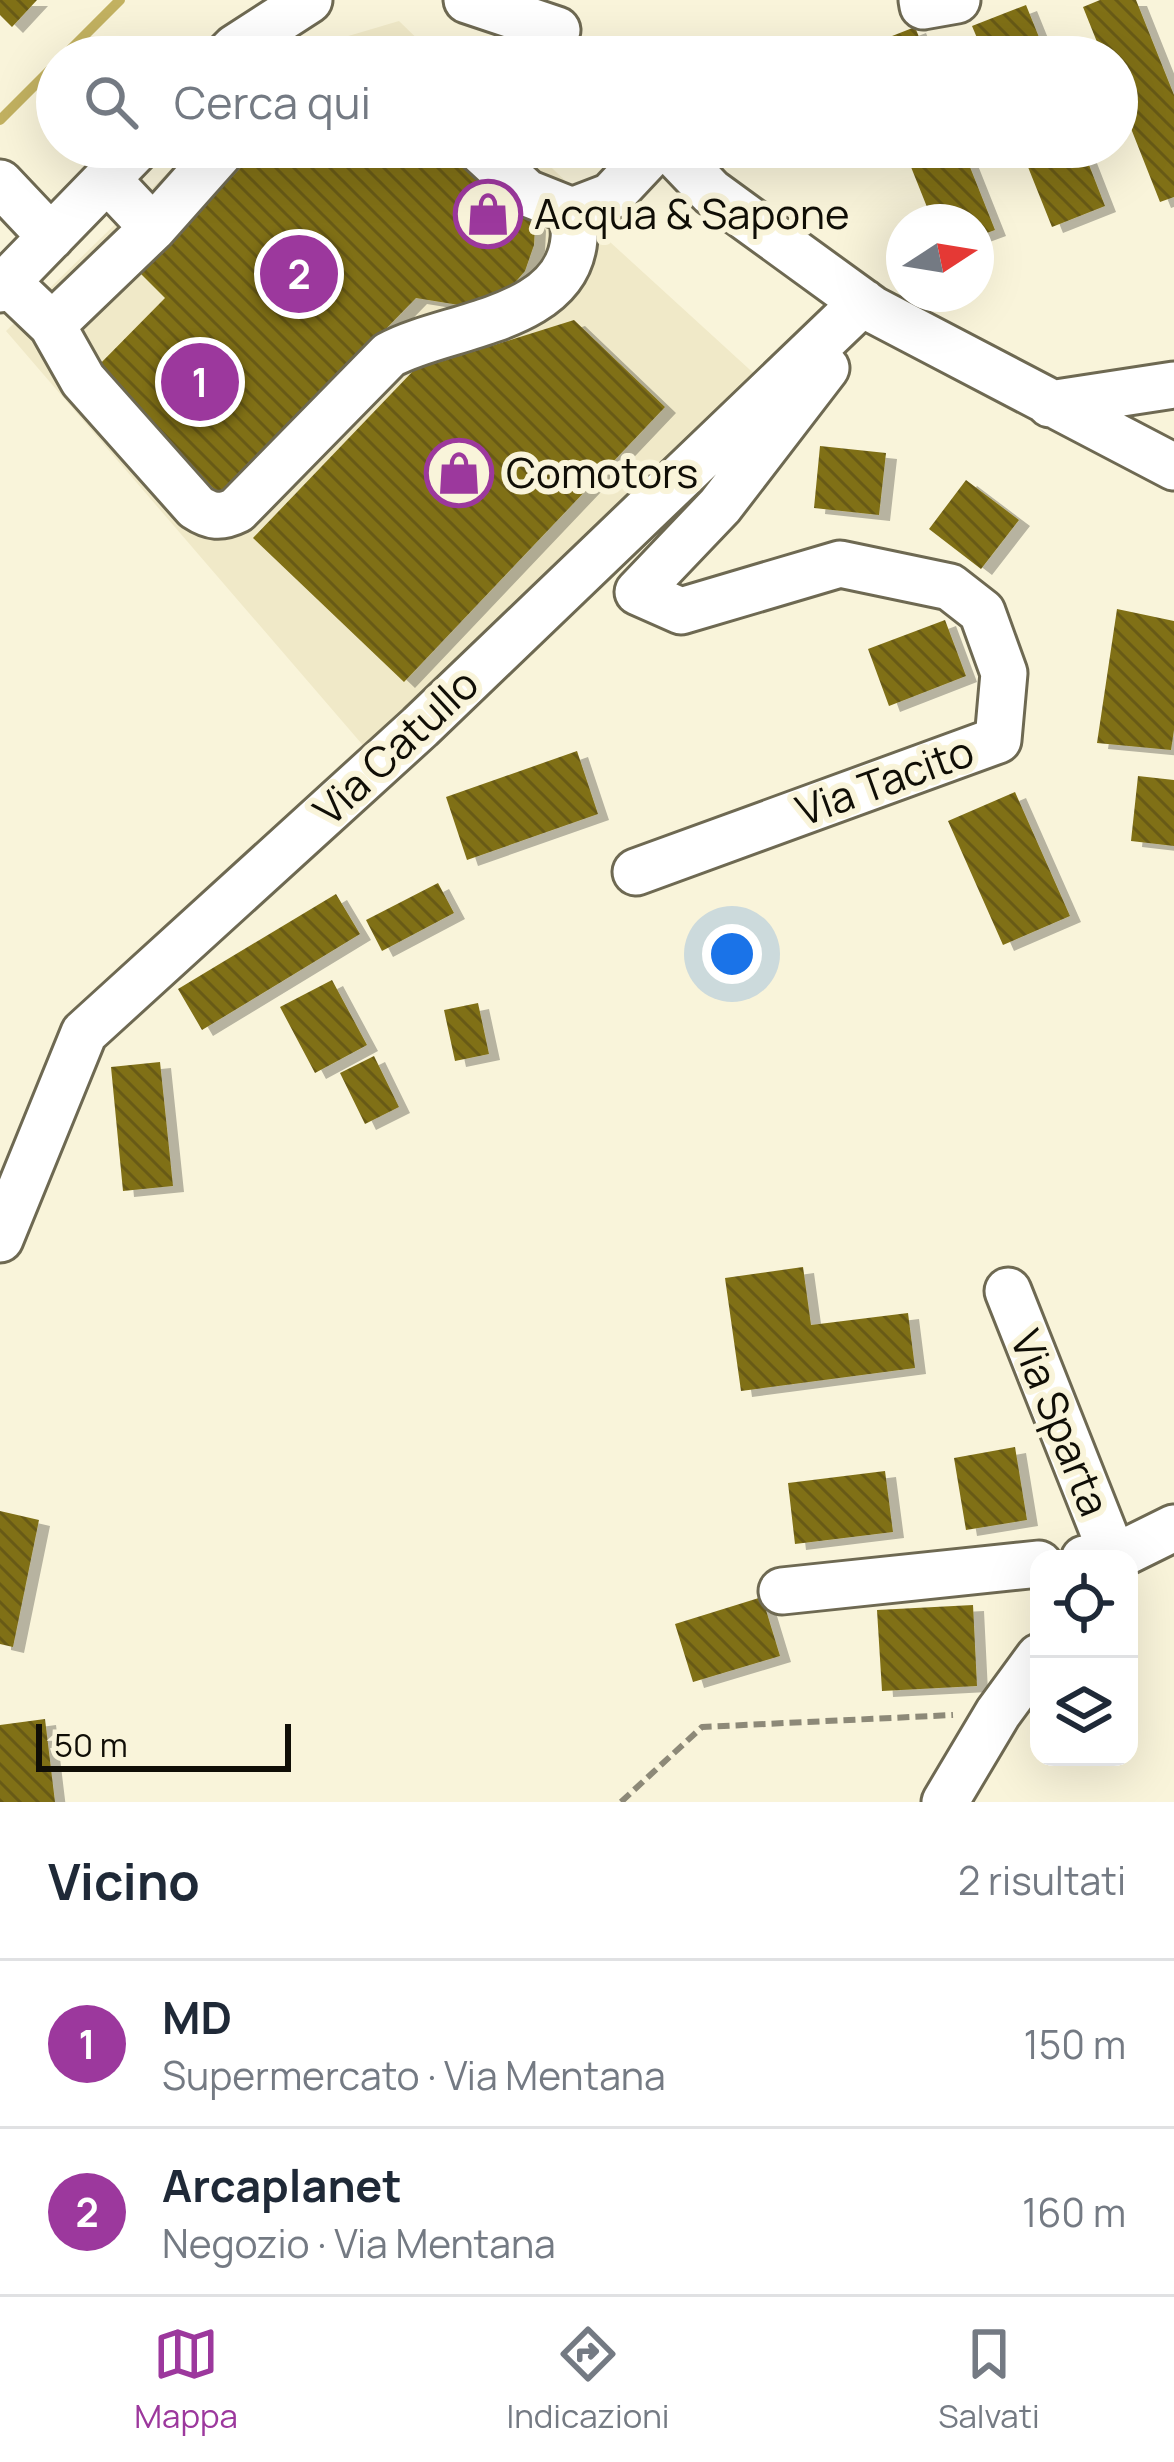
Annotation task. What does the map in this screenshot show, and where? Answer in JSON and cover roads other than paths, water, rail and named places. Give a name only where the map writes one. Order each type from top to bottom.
[{"type":"street","points":[[241,36],[265,0]]},
{"type":"street","points":[[255,36],[309,0]]},
{"type":"street","points":[[467,0],[558,29]]},
{"type":"street","points":[[922,0],[923,6],[957,0]]},
{"type":"street","points":[[117,168],[4,286],[52,325],[82,380],[196,507],[224,517],[238,510],[389,355],[512,313],[542,296],[562,275],[574,243],[572,211]]},
{"type":"street","points":[[124,168],[152,228]]},
{"type":"street","points":[[52,325],[206,168]]},
{"type":"street","points":[[500,168],[527,193],[572,211],[611,196],[637,168]]},
{"type":"street","points":[[688,168],[711,192],[868,305],[1174,467]]},
{"type":"street","points":[[0,183],[50,237]]},
{"type":"street","name":"Via Tacito","points":[[636,872],[998,740],[1004,673],[982,612],[950,587],[840,564],[681,611],[638,592],[721,506],[868,305]]},
{"type":"street","name":"Via Catullo","points":[[0,1239],[84,1033],[420,727],[868,305]]},
{"type":"street","points":[[1050,404],[1174,386]]},
{"type":"street","name":"Via Sparta","points":[[1008,1291],[1099,1550]]},
{"type":"street","name":"Via Sparta","points":[[1121,1550],[1174,1528]]},
{"type":"street","name":"Via Sparta","points":[[782,1591],[1030,1565]]},
{"type":"street","points":[[945,1802],[998,1713],[1038,1658]]},
{"type":"waterway","points":[[84,36],[120,0]]},
{"type":"waterway","points":[[0,120],[36,84]]},
{"type":"place","name":"Acqua & Sapone","points":[[488,214]]},
{"type":"place","name":"Arcaplanet","points":[[299,274]]},
{"type":"place","name":"MD","points":[[200,382]]},
{"type":"place","name":"Comotors","points":[[459,473]]}]
